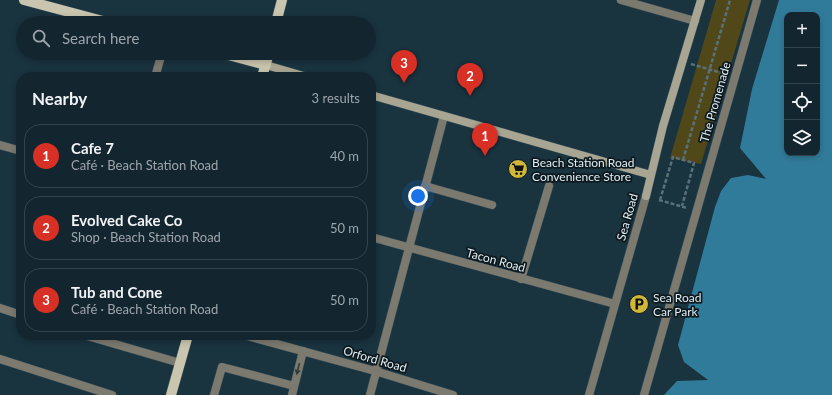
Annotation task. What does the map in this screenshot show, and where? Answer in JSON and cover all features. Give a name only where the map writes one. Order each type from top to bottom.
[{"type":"main road","points":[[24,0],[84,16]]},
{"type":"main road","points":[[278,16],[282,0]]},
{"type":"main road","points":[[247,60],[266,65]]},
{"type":"main road","points":[[264,72],[267,60]]},
{"type":"main road","points":[[171,395],[187,340]]},
{"type":"street","points":[[621,0],[695,21]]},
{"type":"street","name":"Sea Road","points":[[589,395],[646,196],[682,62],[701,0]]},
{"type":"street","name":"The Promenade","points":[[644,395],[757,0]]},
{"type":"street","points":[[156,72],[160,60]]},
{"type":"street","points":[[266,65],[290,72]]},
{"type":"street","points":[[376,96],[651,175]]},
{"type":"street","points":[[370,395],[407,248],[444,116]]},
{"type":"street","points":[[0,145],[16,150]]},
{"type":"street","points":[[425,186],[492,205]]},
{"type":"street","points":[[521,279],[549,186]]},
{"type":"street","name":"Tacon Road","points":[[376,239],[615,304]]},
{"type":"street","points":[[0,308],[16,313]]},
{"type":"street","points":[[101,340],[180,363]]},
{"type":"street","name":"Orford Road","points":[[262,340],[376,371],[453,395]]},
{"type":"street","points":[[292,395],[303,351]]},
{"type":"street","points":[[0,359],[112,395]]},
{"type":"street","points":[[214,395],[222,367],[294,386]]},
{"type":"path","points":[[683,160],[730,0]]},
{"type":"path","points":[[682,62],[735,77]]},
{"type":"path","points":[[660,200],[673,157],[694,163],[682,206]]},
{"type":"path","points":[[646,196],[697,211]]},
{"type":"shaded area","points":[[716,0],[750,0],[701,164],[670,158]]},
{"type":"water","points":[[779,0],[832,0],[832,395],[664,395],[677,381],[708,380],[684,362],[678,345],[715,207],[721,191],[731,178],[748,175],[766,179],[740,148],[752,89]]},
{"type":"place","name":"Tub and Cone","points":[[404,83]]},
{"type":"place","name":"Evolved Cake Co","points":[[470,96]]},
{"type":"place","name":"Cafe 7","points":[[485,156]]},
{"type":"place","name":"Beach Station Road Convenience Store","points":[[518,169]]},
{"type":"place","name":"Sea Road Car Park","points":[[639,304]]}]
